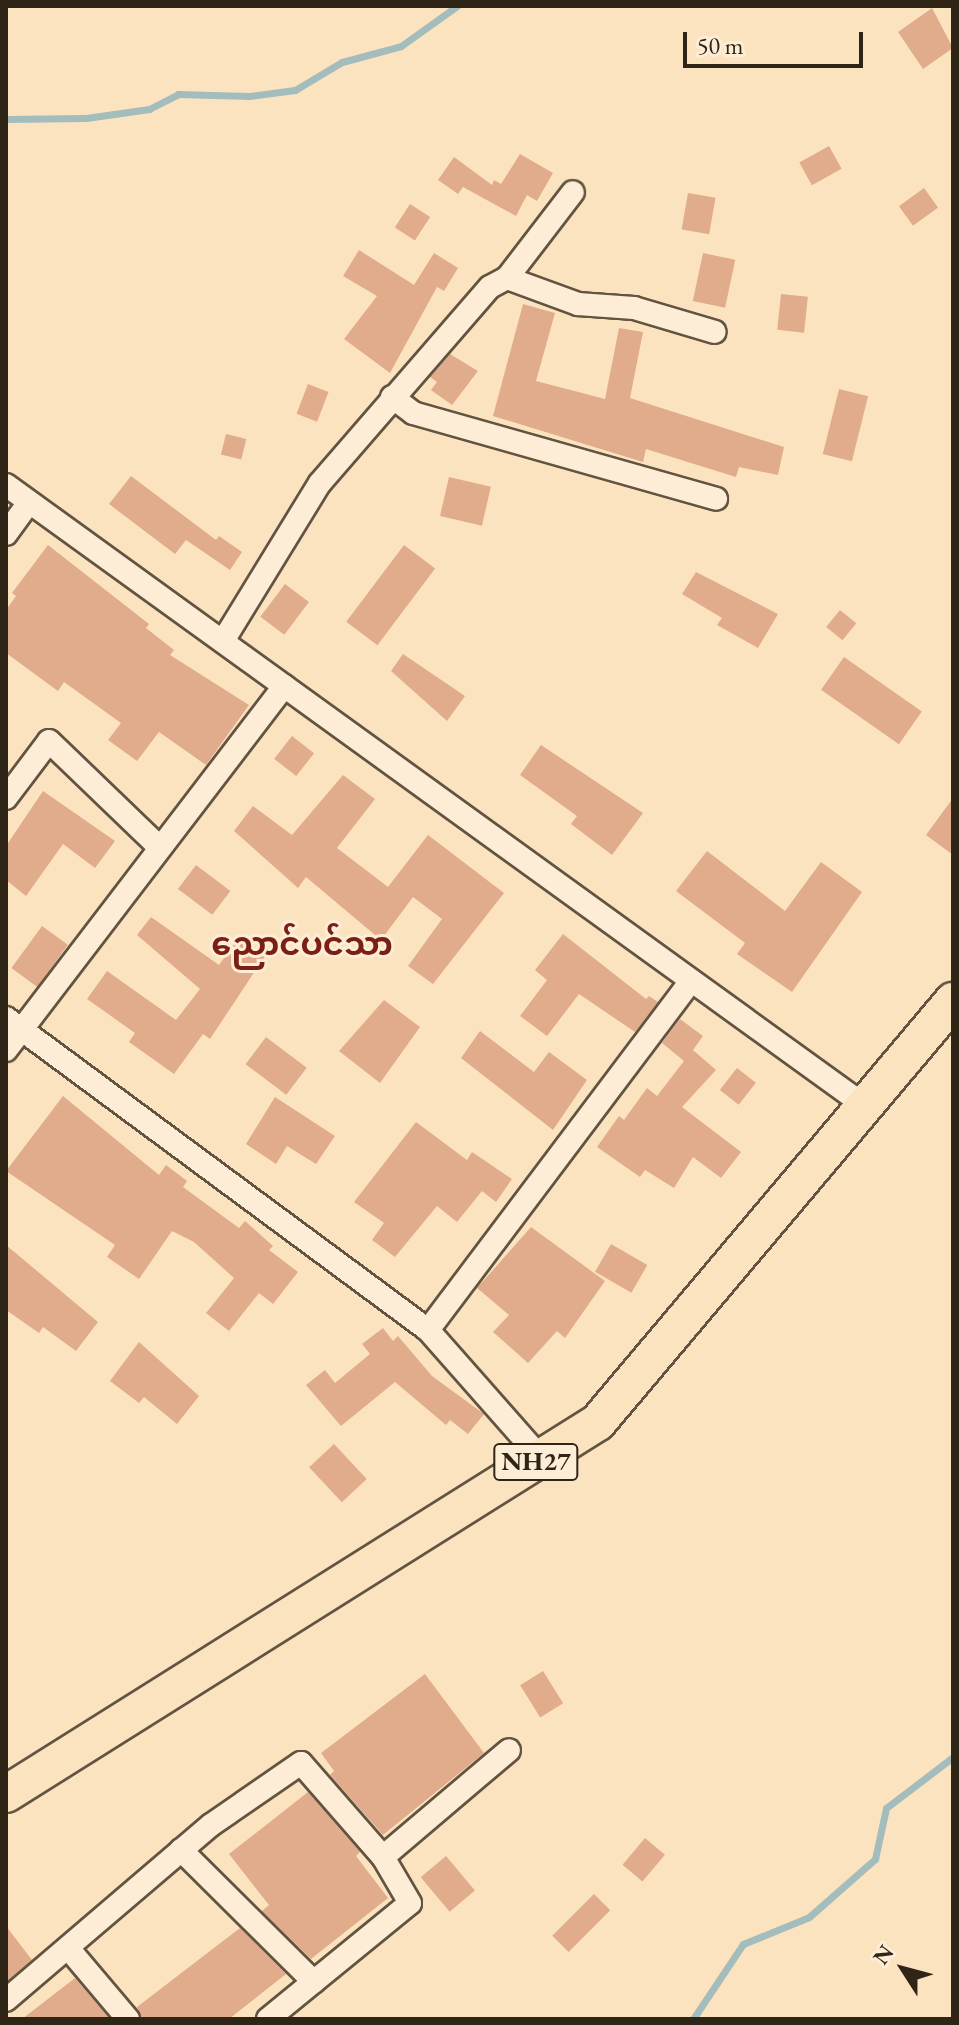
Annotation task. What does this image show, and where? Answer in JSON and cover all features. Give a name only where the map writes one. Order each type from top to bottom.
[{"type":"highway","name":"NH27","points":[[6,1794],[598,1422],[953,1001]]},
{"type":"street","points":[[223,641],[320,483],[490,287],[507,278],[573,192]]},
{"type":"street","points":[[507,278],[578,304],[634,308],[715,332]]},
{"type":"street","points":[[392,397],[413,413],[716,499]]},
{"type":"street","points":[[6,485],[865,1106]]},
{"type":"street","points":[[6,534],[29,502]]},
{"type":"street","points":[[6,1050],[14,1024],[160,848],[284,686]]},
{"type":"street","points":[[6,798],[49,741],[160,848]]},
{"type":"street","points":[[428,1330],[691,981]]},
{"type":"street","points":[[14,1024],[428,1330],[541,1458]]},
{"type":"street","points":[[383,1857],[509,1750]]},
{"type":"street","points":[[6,2000],[181,1850],[301,1763],[383,1857],[410,1903],[268,2019]]},
{"type":"street","points":[[181,1850],[314,1982]]},
{"type":"street","points":[[68,1948],[128,2019]]},
{"type":"building","points":[[932,8],[953,48],[923,69],[898,32]]},
{"type":"building","points":[[829,146],[842,169],[812,185],[799,162]]},
{"type":"building","points":[[520,154],[553,173],[537,201],[527,195],[516,216],[463,187],[458,194],[438,180],[454,157],[492,185],[494,180],[501,184]]},
{"type":"building","points":[[924,188],[938,207],[913,226],[899,206]]},
{"type":"building","points":[[688,193],[716,198],[709,234],[682,229]]},
{"type":"building","points":[[410,204],[430,217],[415,241],[395,227]]},
{"type":"building","points":[[359,250],[414,285],[434,253],[458,268],[444,291],[437,287],[390,373],[344,339],[377,296],[343,276]]},
{"type":"building","points":[[703,253],[735,260],[725,308],[693,301]]},
{"type":"building","points":[[781,294],[808,297],[804,333],[777,330]]},
{"type":"building","points":[[523,304],[555,313],[536,381],[605,399],[619,328],[643,332],[630,398],[784,447],[778,475],[739,467],[736,477],[646,449],[643,462],[493,416]]},
{"type":"building","points":[[450,354],[478,371],[452,405],[431,390],[437,382],[430,377]]},
{"type":"building","points":[[308,384],[329,392],[317,422],[297,414]]},
{"type":"building","points":[[839,389],[868,396],[852,461],[823,454]]},
{"type":"building","points":[[226,434],[246,439],[241,459],[221,454]]},
{"type":"building","points":[[131,476],[216,540],[219,536],[242,552],[230,570],[186,540],[175,554],[109,504]]},
{"type":"building","points":[[449,477],[491,487],[482,526],[440,516]]},
{"type":"building","points":[[48,545],[149,624],[146,628],[174,650],[170,655],[249,705],[206,765],[159,732],[137,761],[108,740],[121,723],[64,682],[58,691],[6,653],[6,610],[16,596],[12,593]]},
{"type":"building","points":[[404,545],[435,568],[377,645],[346,622]]},
{"type":"building","points":[[696,572],[778,614],[758,648],[717,625],[722,618],[682,594]]},
{"type":"building","points":[[285,584],[309,602],[284,635],[260,617]]},
{"type":"building","points":[[840,610],[856,623],[842,640],[826,627]]},
{"type":"building","points":[[403,654],[465,696],[447,721],[391,671]]},
{"type":"building","points":[[844,657],[922,711],[899,744],[821,690]]},
{"type":"building","points":[[292,736],[314,753],[296,776],[274,759]]},
{"type":"building","points":[[541,745],[643,813],[612,855],[571,824],[577,816],[520,775]]},
{"type":"building","points":[[343,775],[375,799],[337,848],[388,887],[428,835],[504,893],[433,984],[408,966],[442,919],[413,897],[381,940],[306,877],[298,888],[234,831],[253,806],[292,835]]},
{"type":"building","points":[[43,791],[115,841],[95,868],[63,844],[26,896],[6,880],[6,846]]},
{"type":"building","points":[[953,798],[953,855],[926,835]]},
{"type":"building","points":[[707,851],[785,911],[821,862],[862,892],[792,992],[737,954],[745,943],[676,891]]},
{"type":"building","points":[[196,865],[230,891],[212,915],[178,889]]},
{"type":"building","points":[[151,917],[219,965],[239,937],[265,956],[210,1039],[203,1034],[174,1074],[129,1042],[135,1033],[87,999],[107,971],[176,1020],[200,989],[137,935]]},
{"type":"building","points":[[42,926],[68,945],[37,987],[11,968]]},
{"type":"building","points":[[563,934],[646,999],[649,996],[658,1002],[635,1032],[579,994],[547,1036],[520,1016],[547,980],[535,970]]},
{"type":"building","points":[[384,1000],[420,1027],[380,1083],[339,1051]]},
{"type":"building","points":[[680,1019],[703,1036],[693,1050],[716,1070],[682,1107],[741,1152],[721,1178],[693,1157],[674,1188],[645,1170],[640,1177],[597,1147],[619,1116],[624,1120],[647,1088],[657,1096],[684,1061],[662,1043]]},
{"type":"building","points":[[480,1031],[534,1072],[549,1052],[587,1080],[553,1130],[461,1058]]},
{"type":"building","points":[[266,1037],[307,1068],[286,1095],[246,1064]]},
{"type":"building","points":[[737,1068],[756,1083],[739,1105],[720,1090]]},
{"type":"building","points":[[63,1096],[159,1175],[166,1165],[187,1181],[183,1187],[239,1228],[245,1221],[273,1246],[269,1250],[298,1272],[273,1304],[259,1293],[229,1331],[206,1313],[234,1278],[194,1242],[172,1231],[139,1279],[107,1257],[115,1245],[6,1171]]},
{"type":"building","points":[[275,1097],[335,1136],[316,1164],[287,1146],[276,1164],[246,1144]]},
{"type":"building","points":[[416,1122],[467,1160],[472,1152],[512,1179],[496,1202],[482,1191],[457,1222],[437,1206],[395,1257],[372,1240],[384,1223],[354,1202]]},
{"type":"building","points":[[531,1227],[605,1281],[565,1338],[557,1331],[528,1363],[493,1332],[509,1315],[477,1288]]},
{"type":"building","points":[[611,1244],[647,1265],[631,1293],[595,1272]]},
{"type":"building","points":[[6,1245],[98,1322],[76,1351],[43,1327],[39,1333],[6,1310]]},
{"type":"building","points":[[383,1328],[393,1341],[398,1336],[432,1376],[484,1414],[468,1434],[450,1420],[446,1425],[395,1382],[341,1426],[306,1385],[325,1370],[335,1383],[370,1354],[362,1344]]},
{"type":"building","points":[[139,1342],[199,1396],[177,1424],[144,1397],[139,1403],[110,1381]]},
{"type":"building","points":[[334,1444],[367,1479],[342,1502],[309,1467]]},
{"type":"building","points":[[543,1671],[563,1703],[540,1718],[520,1685]]},
{"type":"building","points":[[425,1674],[484,1753],[383,1835],[330,1775],[334,1771],[321,1753]]},
{"type":"building","points":[[308,1792],[360,1852],[356,1856],[388,1898],[311,1959],[262,1911],[269,1905],[229,1854]]},
{"type":"building","points":[[645,1838],[665,1855],[642,1882],[623,1865]]},
{"type":"building","points":[[446,1856],[475,1890],[450,1912],[421,1877]]},
{"type":"building","points":[[594,1894],[610,1910],[569,1952],[552,1936]]},
{"type":"building","points":[[6,1926],[32,1960],[6,1982]]},
{"type":"building","points":[[240,1928],[286,1974],[229,2019],[142,2019],[137,2007]]},
{"type":"building","points":[[75,1978],[110,2019],[22,2019]]},
{"type":"waterway","points":[[6,119],[86,118],[149,109],[178,94],[249,96],[295,90],[342,62],[401,46],[457,6]]},
{"type":"waterway","points":[[693,2019],[743,1944],[809,1917],[875,1859],[886,1808],[953,1757]]},
{"type":"district","name":"ညောင်ပင်သာ","points":[[302,944]]}]
